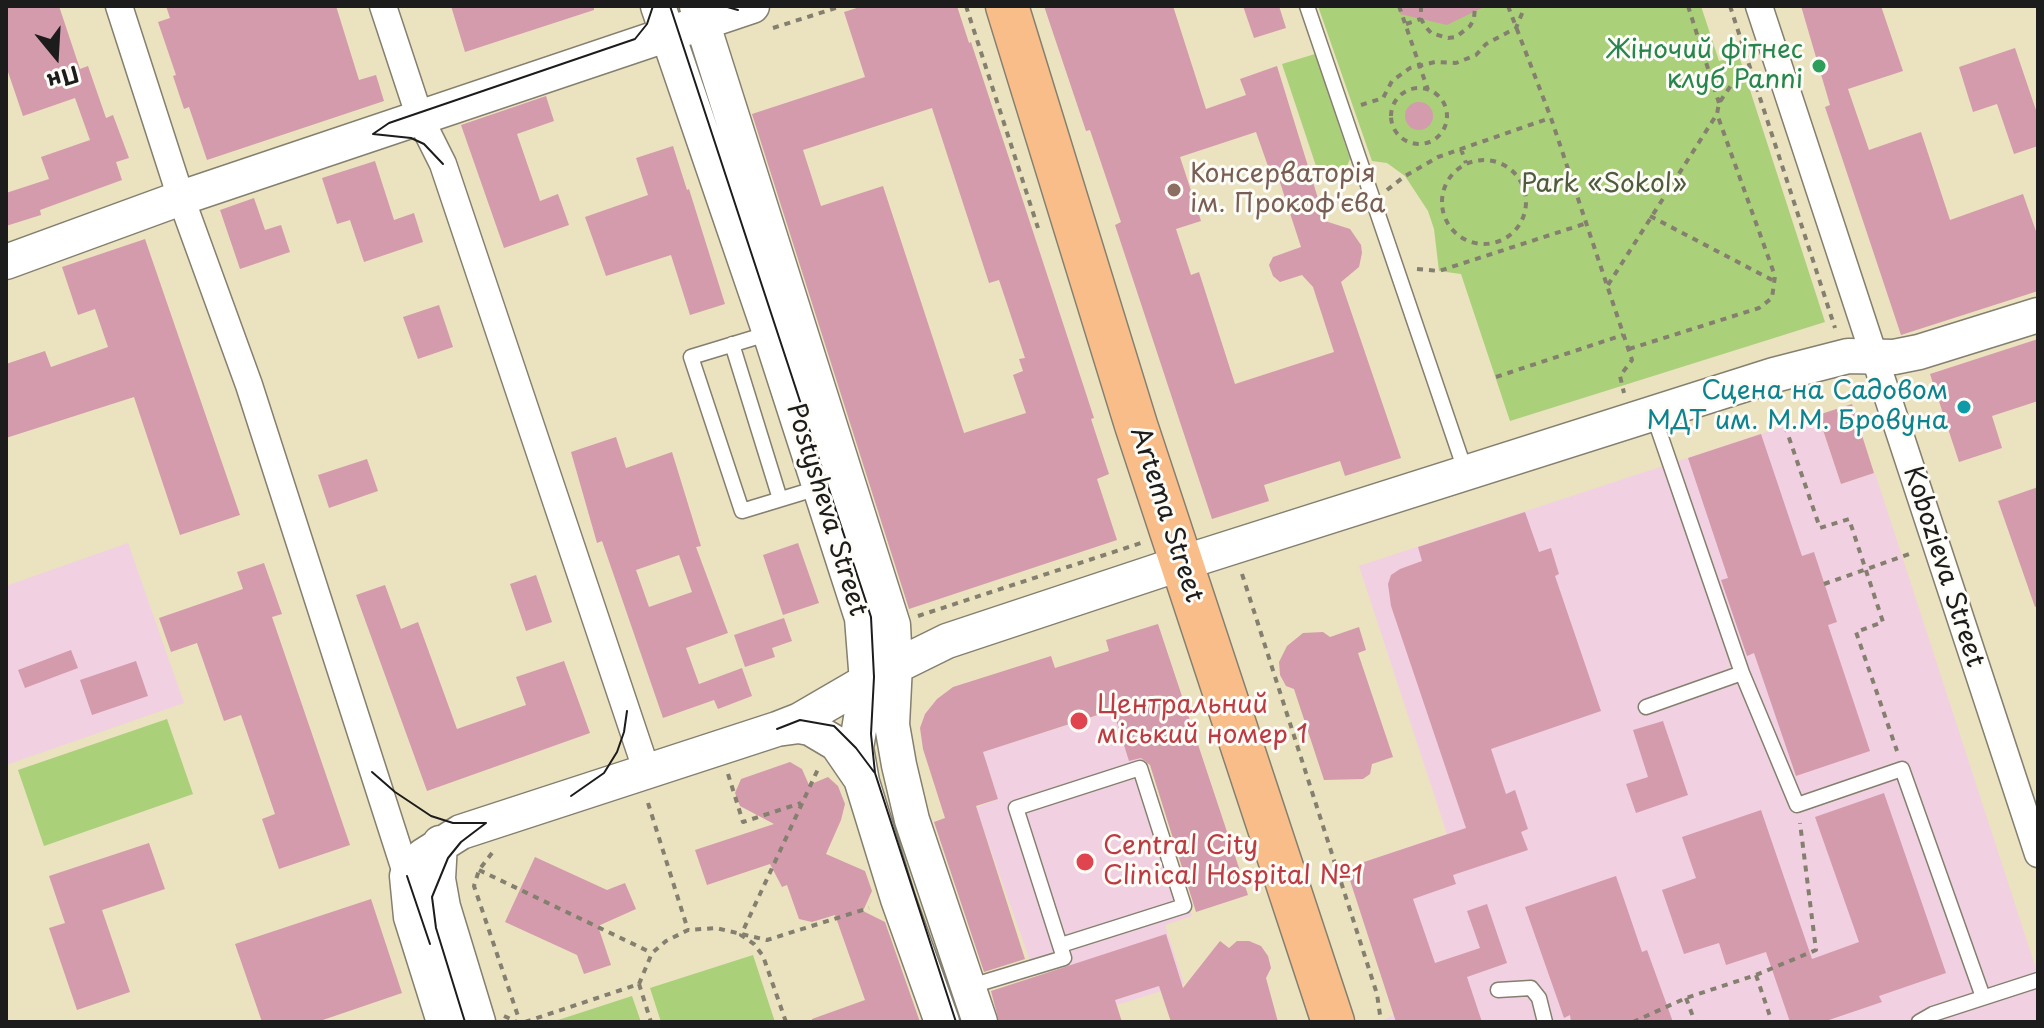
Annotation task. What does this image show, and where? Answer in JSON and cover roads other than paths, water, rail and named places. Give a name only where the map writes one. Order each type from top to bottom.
[{"type":"main road","name":"Artema Street","points":[[1007,6],[1182,563],[1333,1022]]},
{"type":"street","points":[[119,6],[181,198],[249,385],[407,876],[411,917],[444,1022]]},
{"type":"street","points":[[383,6],[420,118],[443,164],[627,711],[647,786]]},
{"type":"street","name":"Kobozieva Street","points":[[1759,6],[2038,854]]},
{"type":"street","points":[[6,262],[181,198],[420,118],[682,19],[745,8]]},
{"type":"street","name":"Postysheva Street","points":[[682,19],[770,333],[881,674],[949,998]]},
{"type":"street","name":"Postysheva Street","points":[[682,19],[893,625],[881,674],[856,748],[862,782],[898,899],[949,998],[980,1022]]},
{"type":"street","points":[[407,876],[423,856],[440,843],[493,836],[647,786],[800,720],[881,674],[957,637],[1824,361],[1848,356],[1874,357],[1919,352],[2038,315]]},
{"type":"street","points":[[777,729],[810,728],[837,744],[862,782]]},
{"type":"street","points":[[440,843],[438,879],[443,907],[478,1022]]},
{"type":"lane","points":[[1307,6],[1466,473]]},
{"type":"lane","points":[[770,333],[691,357],[742,511],[821,487]]},
{"type":"lane","points":[[732,344],[780,499]]},
{"type":"lane","points":[[1653,414],[1742,673],[1797,805],[1902,769],[1983,997]]},
{"type":"lane","points":[[1646,707],[1742,673]]},
{"type":"lane","points":[[949,998],[1064,958],[1016,808],[1140,768],[1184,906],[1061,945]]},
{"type":"lane","points":[[1919,1022],[1933,1014],[2038,980]]},
{"type":"lane","points":[[1498,990],[1531,988],[1539,998],[1545,1022]]},
{"type":"tram line","points":[[373,134],[389,123],[635,39],[647,24],[653,6]]},
{"type":"tram line","points":[[670,6],[871,617],[874,677],[871,734],[875,773],[956,1022]]},
{"type":"tram line","points":[[724,6],[738,10]]},
{"type":"tram line","points":[[373,134],[411,138],[424,144],[443,164]]},
{"type":"tram line","points":[[571,796],[604,773],[617,752],[627,711]]},
{"type":"tram line","points":[[777,729],[800,720],[834,726],[874,772]]},
{"type":"tram line","points":[[372,772],[431,816],[453,823],[486,823]]},
{"type":"tram line","points":[[465,1022],[436,928],[432,897],[448,858],[461,842],[486,823]]},
{"type":"tram line","points":[[407,876],[430,944]]},
{"type":"place","name":"Жіночий фітнес клуб Panni","points":[[1819,66]]},
{"type":"place","name":"Консерваторія ім. Прокоф'єва","points":[[1174,190]]},
{"type":"place","name":"Сцена на Садовом МДТ им. М.М. Бровуна","points":[[1964,407]]},
{"type":"place","name":"Центральний міський номер 1","points":[[1079,721]]},
{"type":"place","name":"Central City Clinical Hospital №1","points":[[1085,862]]},
{"type":"park label","name":"Park «Sokol»","points":[[1604,185]]}]
